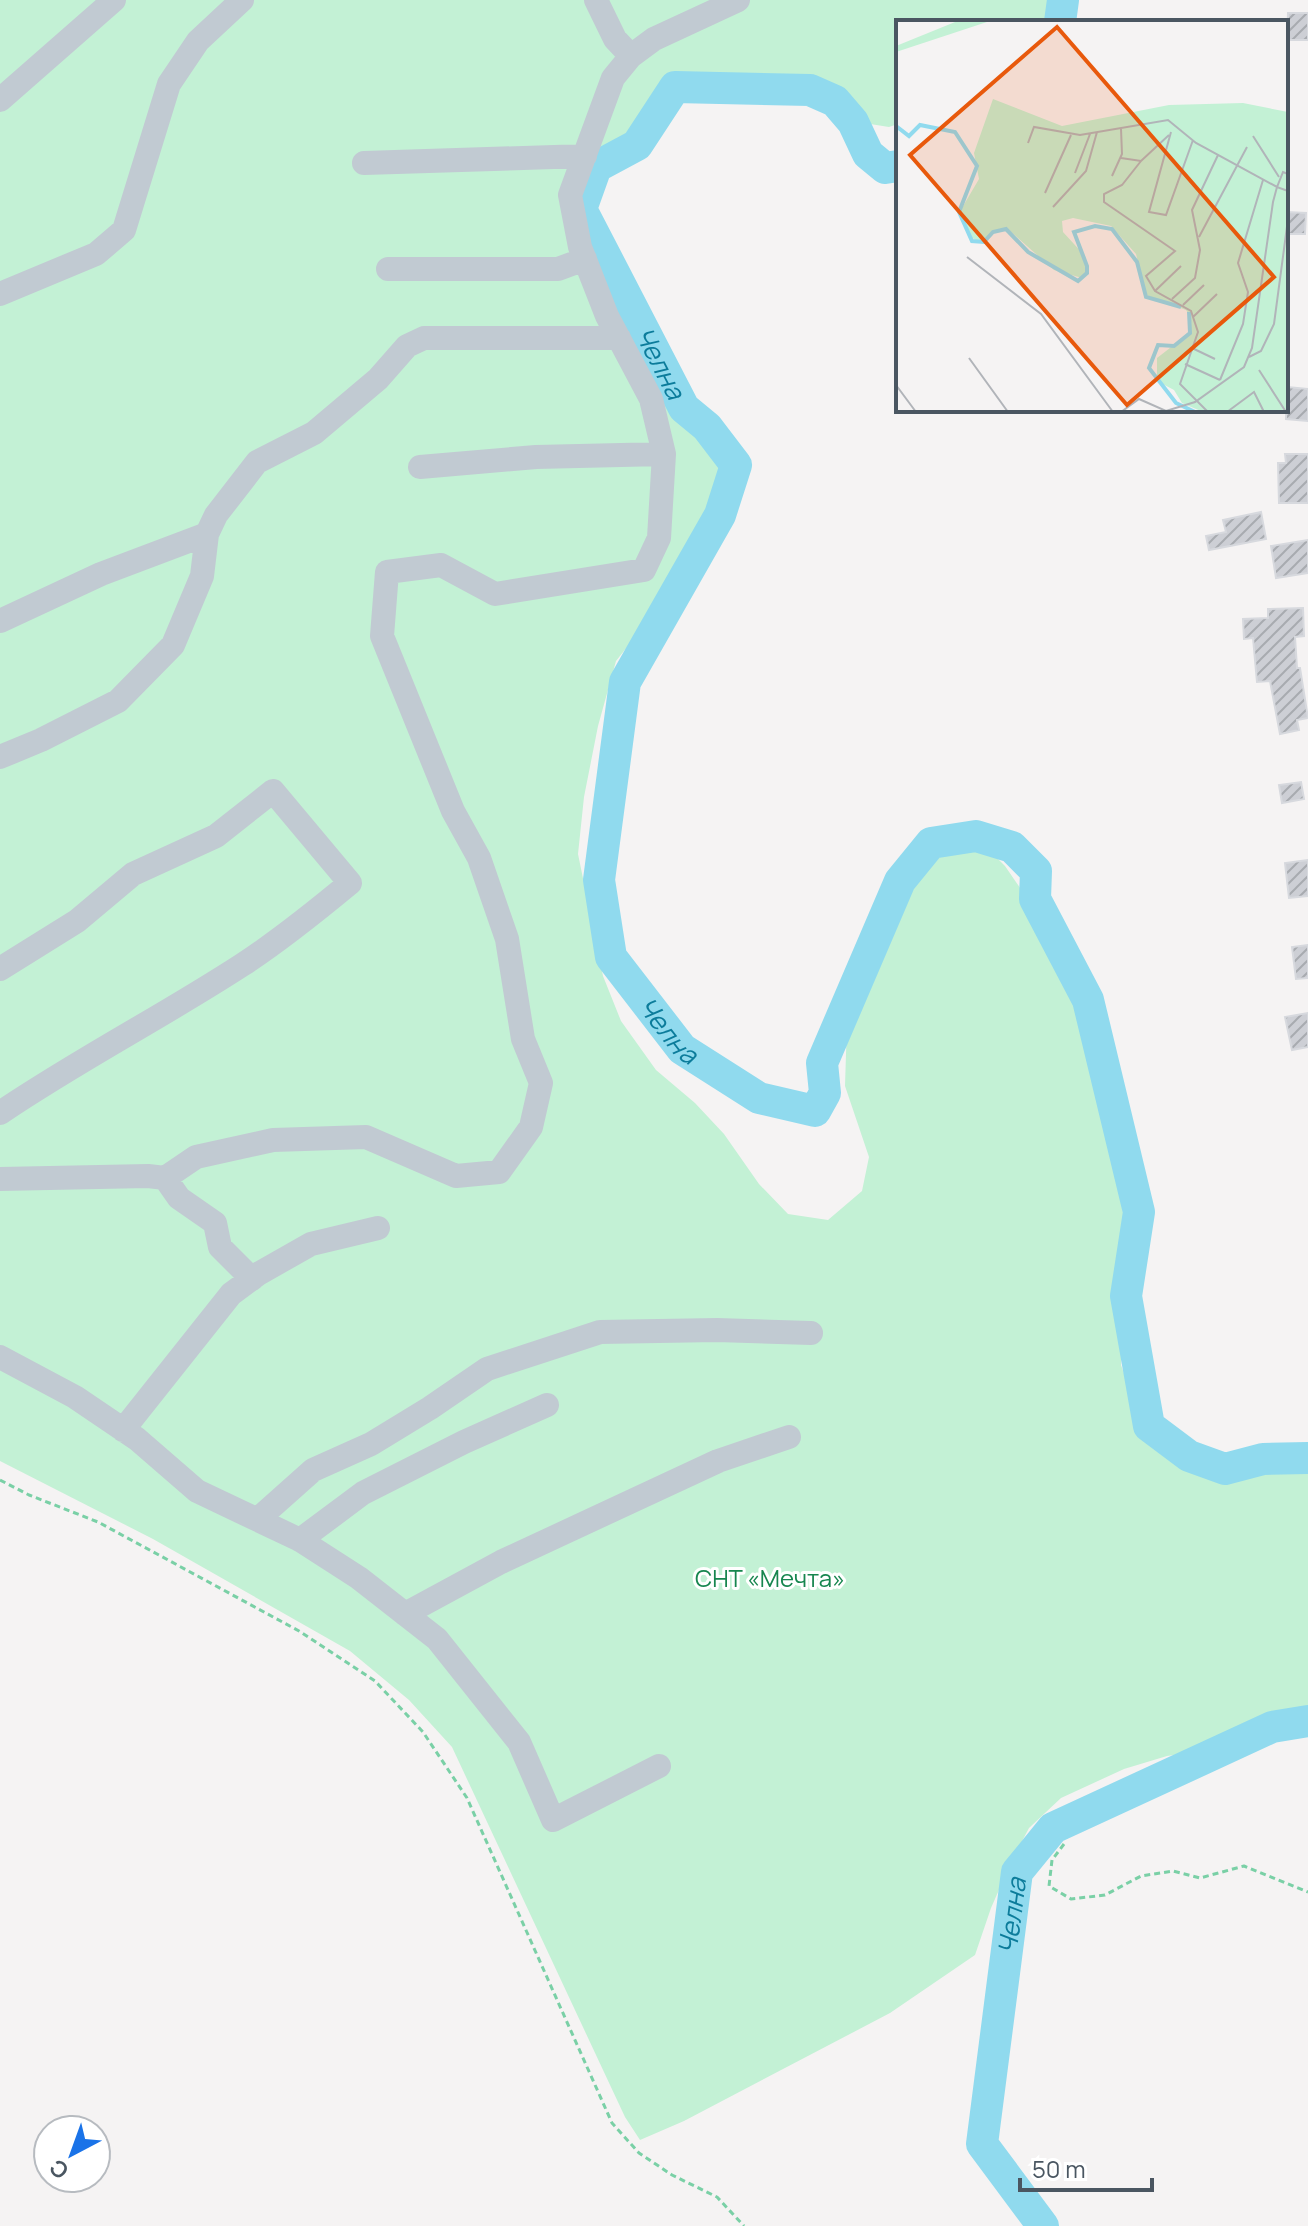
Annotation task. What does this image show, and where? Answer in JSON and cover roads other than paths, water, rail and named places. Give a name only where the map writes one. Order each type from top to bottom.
[{"type":"street","points":[[0,100],[114,0]]},
{"type":"street","points":[[0,294],[96,254],[124,230],[169,84],[198,41],[242,0]]},
{"type":"street","points":[[596,0],[615,39],[631,56]]},
{"type":"street","points":[[0,1179],[165,1178],[196,1157],[273,1140],[366,1137],[456,1176],[499,1172],[531,1127],[541,1083],[523,1039],[507,939],[479,858],[453,811],[382,636],[387,572],[441,565],[495,594],[644,570],[659,538],[664,454],[651,399],[607,316],[580,247],[570,195],[613,78],[631,56],[654,39],[733,1]]},
{"type":"street","points":[[364,163],[585,156]]},
{"type":"street","points":[[388,269],[558,269],[585,259]]},
{"type":"street","points":[[0,757],[118,701],[173,645],[202,576],[207,534],[216,515],[257,462],[314,433],[378,379],[407,346],[424,338],[619,338]]},
{"type":"street","points":[[420,467],[536,457],[664,454]]},
{"type":"street","points":[[0,621],[101,574],[207,534]]},
{"type":"street","points":[[0,969],[77,921],[133,874],[216,836],[273,791],[350,883],[243,965],[48,1080],[0,1113]]},
{"type":"street","points":[[165,1178],[179,1198],[215,1223],[220,1247],[252,1279]]},
{"type":"street","points":[[123,1430],[231,1294],[311,1244],[378,1228]]},
{"type":"street","points":[[258,1519],[313,1470],[371,1444],[487,1369],[600,1332],[717,1330],[811,1333]]},
{"type":"street","points":[[0,1357],[75,1397],[137,1439],[197,1491],[300,1540],[359,1578],[437,1639],[519,1742],[553,1820],[659,1766]]},
{"type":"street","points":[[300,1540],[363,1493],[464,1442],[547,1405]]},
{"type":"street","points":[[405,1614],[501,1562],[718,1461],[789,1437]]},
{"type":"waterway","name":"Челна","points":[[1060,20],[1063,0]]},
{"type":"waterway","name":"Челна","points":[[896,166],[885,168],[868,154],[853,122],[835,101],[810,90],[675,87],[637,145],[596,167],[581,209],[684,408],[707,427],[736,465],[720,515],[625,682],[599,880],[611,957],[682,1049],[759,1098],[815,1111],[825,1093],[822,1063],[900,881],[931,843],[976,836],[1012,847],[1036,871],[1035,899],[1088,1000],[1139,1212],[1126,1296],[1149,1426],[1189,1456],[1225,1469],[1263,1459],[1308,1458]]},
{"type":"waterway","name":"Челна","points":[[1043,2226],[982,2144],[1017,1872],[1053,1828],[1272,1727],[1308,1721]]},
{"type":"park label","name":"СНТ «Мечта»","points":[[770,1577]]}]
